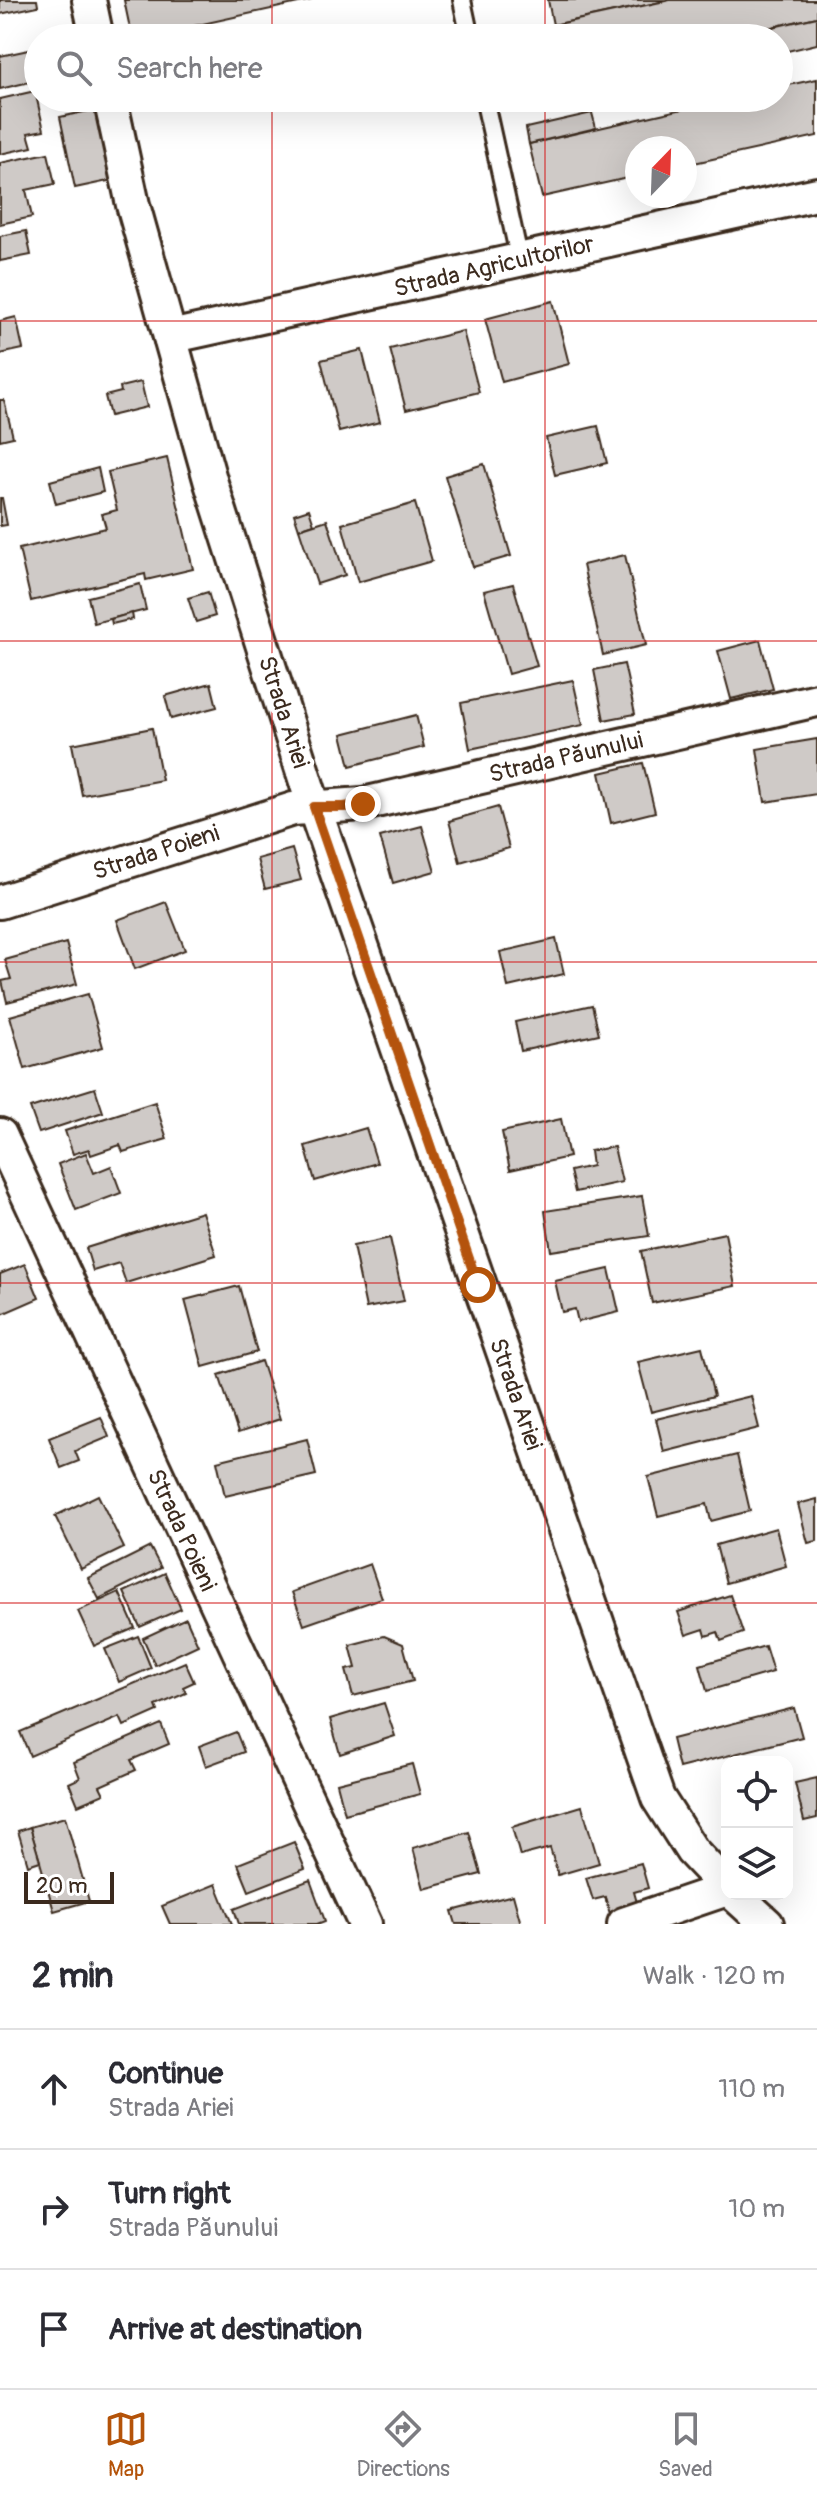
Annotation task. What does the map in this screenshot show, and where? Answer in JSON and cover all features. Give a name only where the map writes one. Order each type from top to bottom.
[{"type":"street","points":[[89,0],[94,24]]},
{"type":"street","name":"Strada Ariei","points":[[113,112],[133,205],[211,483],[314,807],[658,1798],[692,1851],[721,1882]]},
{"type":"street","name":"Strada Agricultorilor","points":[[170,337],[817,194]]},
{"type":"street","name":"Strada Păunului","points":[[314,807],[363,804],[817,700]]},
{"type":"street","name":"Strada Poieni","points":[[0,902],[285,812],[314,807]]},
{"type":"street","name":"Strada Poieni","points":[[0,1135],[365,1924]]},
{"type":"street","points":[[624,1924],[721,1890]]},
{"type":"street","points":[[741,1900],[767,1924]]},
{"type":"lane","points":[[462,0],[467,24]]},
{"type":"lane","points":[[487,112],[520,261]]},
{"type":"building","points":[[0,0],[37,0],[38,6],[0,14]]},
{"type":"building","points":[[124,0],[312,0],[203,24],[129,24]]},
{"type":"building","points":[[548,0],[670,0],[558,24],[553,24]]},
{"type":"building","points":[[670,0],[817,0],[817,17],[785,24],[558,24]]},
{"type":"building","points":[[817,17],[817,44],[793,50],[793,24],[786,24]]},
{"type":"building","points":[[24,51],[24,83],[0,89],[0,56]]},
{"type":"building","points":[[817,79],[817,136],[697,162],[697,136],[625,136],[625,179],[542,197],[529,144],[670,112],[793,112],[793,84]]},
{"type":"building","points":[[24,94],[24,112],[40,112],[44,130],[28,133],[32,147],[0,154],[0,99]]},
{"type":"building","points":[[99,112],[113,180],[75,188],[60,117]]},
{"type":"building","points":[[592,113],[596,128],[529,144],[526,128]]},
{"type":"building","points":[[48,153],[55,184],[26,190],[32,217],[0,224],[0,163]]},
{"type":"building","points":[[26,231],[31,255],[0,261],[0,236]]},
{"type":"building","points":[[553,301],[569,364],[502,382],[485,319]]},
{"type":"building","points":[[16,317],[23,349],[0,354],[0,321]]},
{"type":"building","points":[[463,331],[479,392],[406,410],[390,349]]},
{"type":"building","points":[[362,350],[380,422],[339,432],[321,360]]},
{"type":"building","points":[[141,382],[147,407],[110,416],[105,396],[121,392],[120,387]]},
{"type":"building","points":[[0,400],[4,400],[13,437],[0,440]]},
{"type":"building","points":[[598,426],[607,463],[555,475],[546,438]]},
{"type":"building","points":[[167,458],[193,569],[146,580],[145,574],[31,601],[19,549],[106,528],[102,514],[117,510],[108,472]]},
{"type":"building","points":[[484,464],[511,556],[473,567],[445,476]]},
{"type":"building","points":[[98,468],[103,492],[56,504],[50,481]]},
{"type":"building","points":[[0,498],[7,525],[0,526]]},
{"type":"building","points":[[415,503],[432,561],[358,582],[342,524]]},
{"type":"building","points":[[309,509],[314,524],[299,529],[294,514]]},
{"type":"building","points":[[327,520],[345,575],[317,584],[299,529]]},
{"type":"building","points":[[625,555],[646,645],[603,655],[583,565]]},
{"type":"building","points":[[140,584],[146,610],[94,623],[88,597]]},
{"type":"building","points":[[513,584],[537,666],[508,674],[484,591]]},
{"type":"building","points":[[208,592],[215,616],[196,622],[188,598]]},
{"type":"building","points":[[132,613],[133,619],[112,624],[111,619]]},
{"type":"building","points":[[760,640],[773,689],[731,699],[718,651]]},
{"type":"building","points":[[624,664],[635,714],[604,720],[594,670]]},
{"type":"building","points":[[573,680],[583,725],[470,749],[461,703]]},
{"type":"building","points":[[211,683],[217,707],[171,719],[165,696]]},
{"type":"building","points":[[416,715],[424,747],[350,766],[342,734]]},
{"type":"building","points":[[152,728],[162,780],[82,795],[72,744]]},
{"type":"building","points":[[817,739],[817,794],[765,802],[757,749]]},
{"type":"building","points":[[643,763],[655,812],[611,823],[600,773]]},
{"type":"building","points":[[498,807],[509,848],[460,862],[449,821]]},
{"type":"building","points":[[422,826],[435,871],[393,883],[380,837]]},
{"type":"building","points":[[292,849],[301,880],[265,889],[257,859]]},
{"type":"building","points":[[166,902],[185,950],[135,969],[117,920]]},
{"type":"building","points":[[556,939],[564,974],[508,987],[500,952]]},
{"type":"building","points":[[66,943],[77,984],[7,1002],[2,981],[11,979],[5,960]]},
{"type":"building","points":[[88,994],[103,1047],[25,1069],[10,1016]]},
{"type":"building","points":[[592,1005],[599,1034],[521,1051],[515,1022]]},
{"type":"building","points":[[95,1088],[103,1112],[39,1133],[30,1108]]},
{"type":"building","points":[[155,1102],[167,1139],[123,1152],[120,1145],[91,1155],[89,1149],[73,1154],[65,1131]]},
{"type":"building","points":[[561,1119],[569,1157],[510,1170],[502,1132]]},
{"type":"building","points":[[366,1128],[377,1163],[315,1181],[305,1146]]},
{"type":"building","points":[[614,1147],[622,1182],[575,1192],[570,1171],[592,1166],[590,1151]]},
{"type":"building","points":[[86,1153],[94,1173],[111,1166],[121,1193],[76,1210],[58,1164]]},
{"type":"building","points":[[642,1196],[649,1236],[551,1251],[545,1211]]},
{"type":"building","points":[[202,1212],[216,1255],[126,1283],[119,1263],[93,1271],[86,1248]]},
{"type":"building","points":[[725,1233],[735,1286],[652,1303],[641,1251]]},
{"type":"building","points":[[390,1238],[404,1301],[366,1308],[353,1246]]},
{"type":"building","points":[[25,1264],[39,1298],[0,1315],[0,1274]]},
{"type":"building","points":[[609,1269],[619,1312],[578,1322],[575,1309],[562,1312],[555,1281]]},
{"type":"building","points":[[239,1286],[257,1352],[203,1367],[185,1300]]},
{"type":"building","points":[[702,1347],[714,1396],[651,1412],[638,1362]]},
{"type":"building","points":[[261,1361],[280,1419],[238,1433],[219,1375]]},
{"type":"building","points":[[751,1396],[759,1428],[664,1452],[656,1419]]},
{"type":"building","points":[[101,1417],[109,1437],[75,1451],[79,1461],[61,1468],[49,1438]]},
{"type":"building","points":[[307,1439],[316,1475],[225,1496],[217,1461]]},
{"type":"building","points":[[737,1455],[750,1511],[711,1521],[707,1504],[658,1516],[648,1477]]},
{"type":"building","points":[[98,1495],[124,1548],[81,1569],[55,1516]]},
{"type":"building","points":[[817,1499],[817,1541],[808,1543],[798,1504]]},
{"type":"building","points":[[776,1528],[786,1566],[726,1583],[716,1545]]},
{"type":"building","points":[[150,1547],[161,1568],[99,1599],[88,1578]]},
{"type":"building","points":[[370,1564],[382,1598],[304,1625],[292,1592]]},
{"type":"building","points":[[165,1573],[181,1609],[140,1627],[124,1592]]},
{"type":"building","points":[[119,1592],[135,1628],[94,1646],[78,1611]]},
{"type":"building","points":[[730,1595],[743,1633],[721,1641],[718,1632],[706,1636],[704,1629],[686,1635],[678,1612]]},
{"type":"building","points":[[186,1618],[198,1645],[155,1665],[143,1638]]},
{"type":"building","points":[[138,1636],[151,1668],[119,1682],[105,1649]]},
{"type":"building","points":[[384,1636],[403,1644],[413,1681],[353,1696],[346,1670],[356,1668],[350,1645]]},
{"type":"building","points":[[765,1646],[773,1672],[707,1691],[700,1665]]},
{"type":"building","points":[[185,1662],[194,1682],[183,1687],[186,1693],[156,1706],[158,1711],[124,1726],[120,1717],[30,1756],[20,1732]]},
{"type":"building","points":[[384,1703],[395,1736],[340,1754],[330,1719]]},
{"type":"building","points":[[794,1708],[802,1737],[679,1768],[672,1739]]},
{"type":"building","points":[[161,1724],[169,1744],[131,1760],[136,1770],[100,1786],[104,1794],[78,1805],[69,1783],[80,1778],[74,1762]]},
{"type":"building","points":[[236,1732],[244,1752],[206,1766],[199,1746]]},
{"type":"building","points":[[412,1764],[420,1794],[345,1814],[337,1783]]},
{"type":"building","points":[[817,1778],[817,1818],[804,1821],[795,1783]]},
{"type":"building","points":[[582,1806],[599,1863],[558,1875],[550,1848],[520,1856],[512,1827]]},
{"type":"building","points":[[65,1817],[89,1901],[54,1911],[30,1827]]},
{"type":"building","points":[[30,1827],[40,1861],[28,1865],[18,1831]]},
{"type":"building","points":[[469,1832],[481,1874],[424,1889],[413,1848]]},
{"type":"building","points":[[294,1842],[305,1869],[249,1891],[238,1864]]},
{"type":"building","points":[[641,1863],[648,1888],[634,1892],[638,1906],[610,1914],[605,1897],[593,1900],[586,1878]]},
{"type":"building","points":[[310,1880],[325,1921],[317,1924],[239,1924],[234,1909]]},
{"type":"building","points":[[216,1884],[232,1924],[170,1924],[162,1906]]},
{"type":"building","points":[[513,1895],[521,1924],[456,1924],[452,1911]]},
{"type":"route","points":[[363,804],[314,807],[478,1285]]}]
